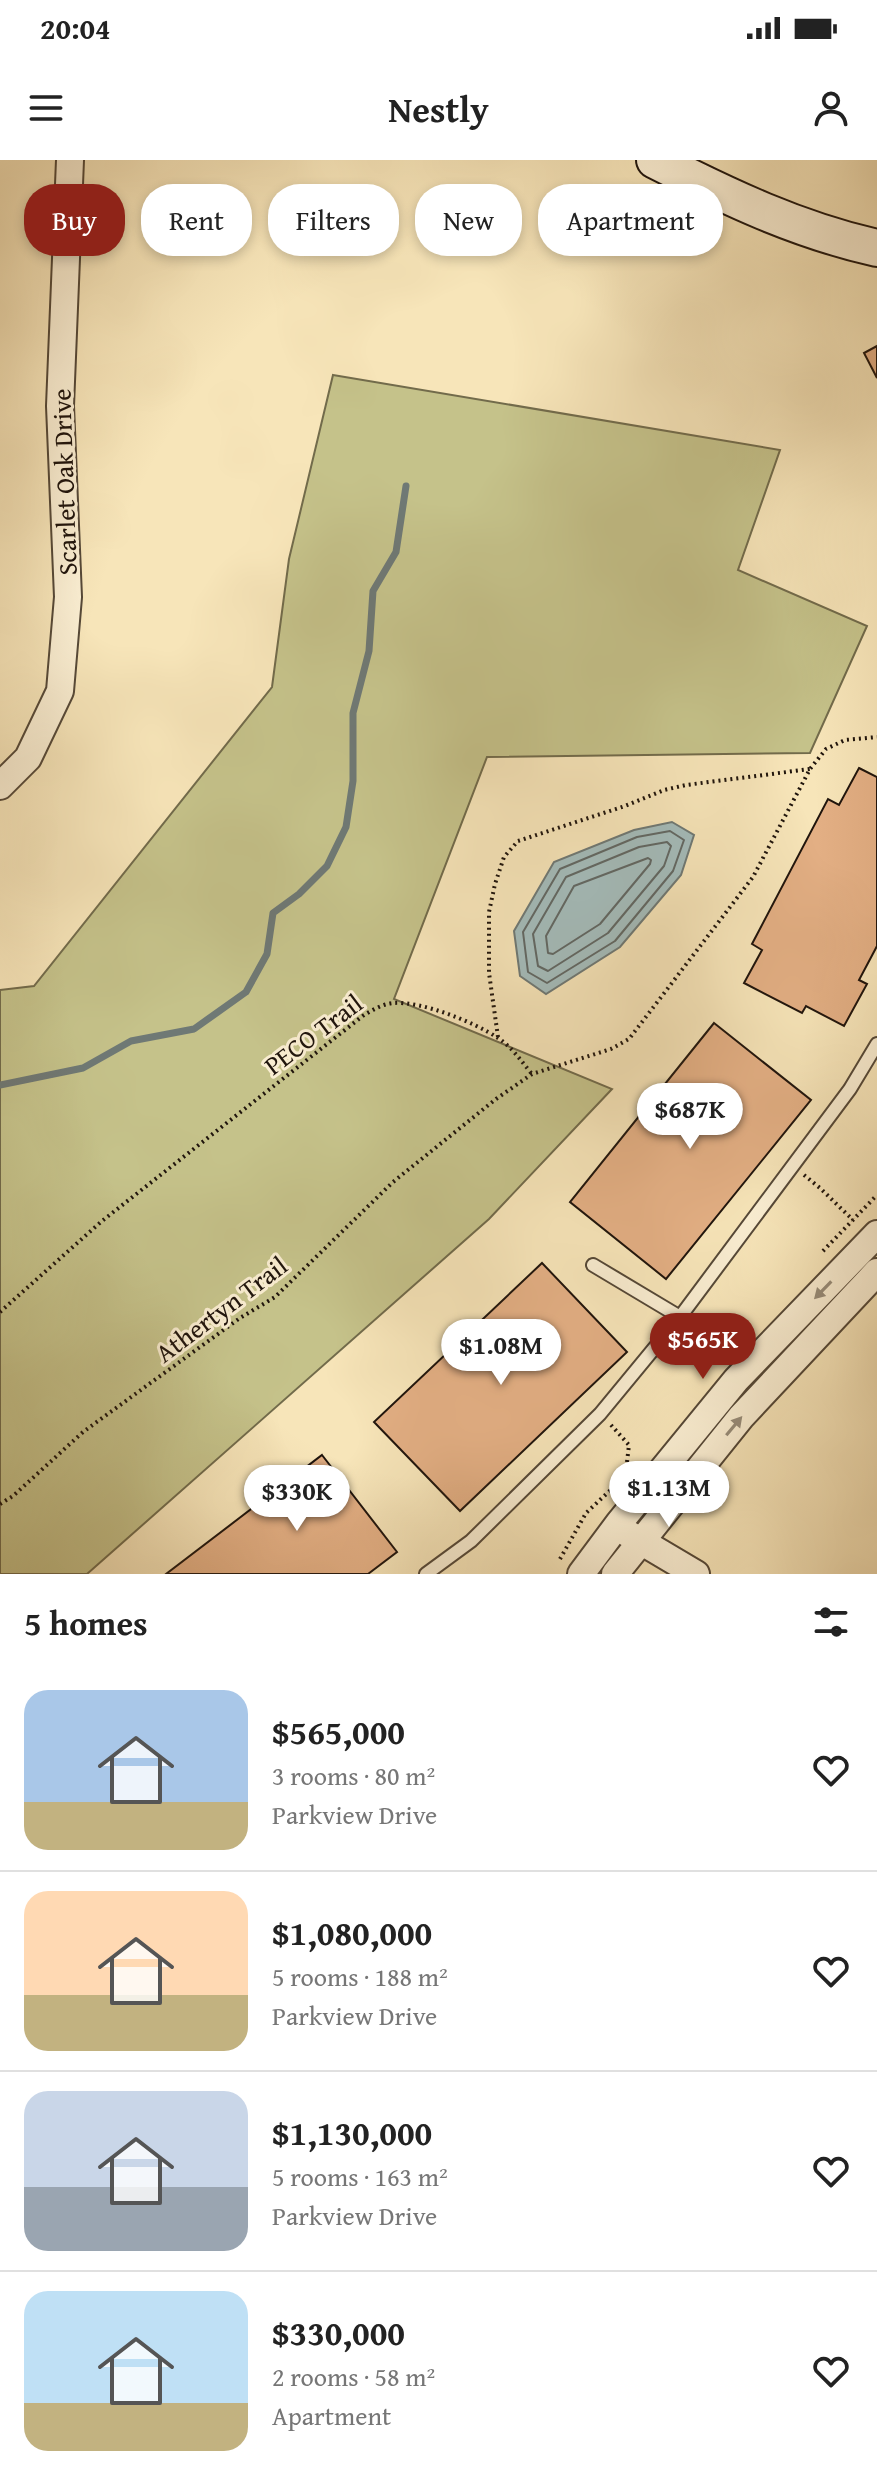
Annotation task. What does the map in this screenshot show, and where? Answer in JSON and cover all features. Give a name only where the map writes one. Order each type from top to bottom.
[{"type":"main road","points":[[655,160],[737,202],[796,224],[877,248]]},
{"type":"street","name":"Scarlet Oak Drive","points":[[0,786],[28,758],[60,691],[68,597],[60,406],[70,160]]},
{"type":"street","points":[[581,1574],[616,1527],[748,1368],[877,1234]]},
{"type":"street","points":[[615,1574],[731,1428],[877,1272]]},
{"type":"street","points":[[748,1368],[770,1386]]},
{"type":"street","points":[[616,1527],[696,1574]]},
{"type":"lane","points":[[426,1574],[471,1541],[600,1414],[680,1317],[850,1089],[877,1044]]},
{"type":"lane","points":[[593,1265],[680,1317],[748,1368]]},
{"type":"path","points":[[532,1074],[611,1049],[629,1039],[753,877],[810,769],[826,749],[845,740],[877,737]]},
{"type":"path","points":[[498,1038],[489,973],[489,912],[504,857],[518,841],[664,790],[810,769]]},
{"type":"path","name":"PECO Trail","points":[[0,1312],[102,1221],[364,1015],[379,1007],[406,1003],[432,1009],[498,1038],[532,1074]]},
{"type":"path","name":"Athertyn Trail","points":[[0,1504],[13,1496],[83,1432],[240,1318],[275,1297],[393,1182],[532,1074]]},
{"type":"path","points":[[792,1167],[820,1188],[853,1220]]},
{"type":"path","points":[[600,1414],[629,1445],[627,1462],[633,1470]]},
{"type":"shaded area","points":[[333,375],[780,450],[738,570],[867,626],[810,753],[487,757],[394,999],[612,1089],[489,1219],[87,1574],[0,1574],[0,990],[34,986],[272,687],[289,559]]},
{"type":"water","points":[[672,822],[694,835],[681,875],[620,947],[546,994],[520,976],[514,931],[554,862],[634,830]]},
{"type":"building","points":[[877,346],[877,378],[864,353]]},
{"type":"building","points":[[859,768],[877,777],[877,946],[859,980],[867,984],[844,1026],[806,1006],[802,1013],[744,983],[762,950],[752,944],[828,799],[839,805]]},
{"type":"building","points":[[714,1023],[811,1100],[666,1279],[570,1202]]},
{"type":"building","points":[[542,1263],[627,1352],[460,1511],[374,1422]]},
{"type":"building","points":[[322,1455],[397,1552],[368,1574],[166,1574]]},
{"type":"waterway","points":[[0,1085],[83,1068],[131,1041],[194,1029],[246,992],[267,954],[273,913],[299,894],[327,866],[346,827],[353,781],[353,713],[369,651],[373,591],[396,552],[406,486]]}]
